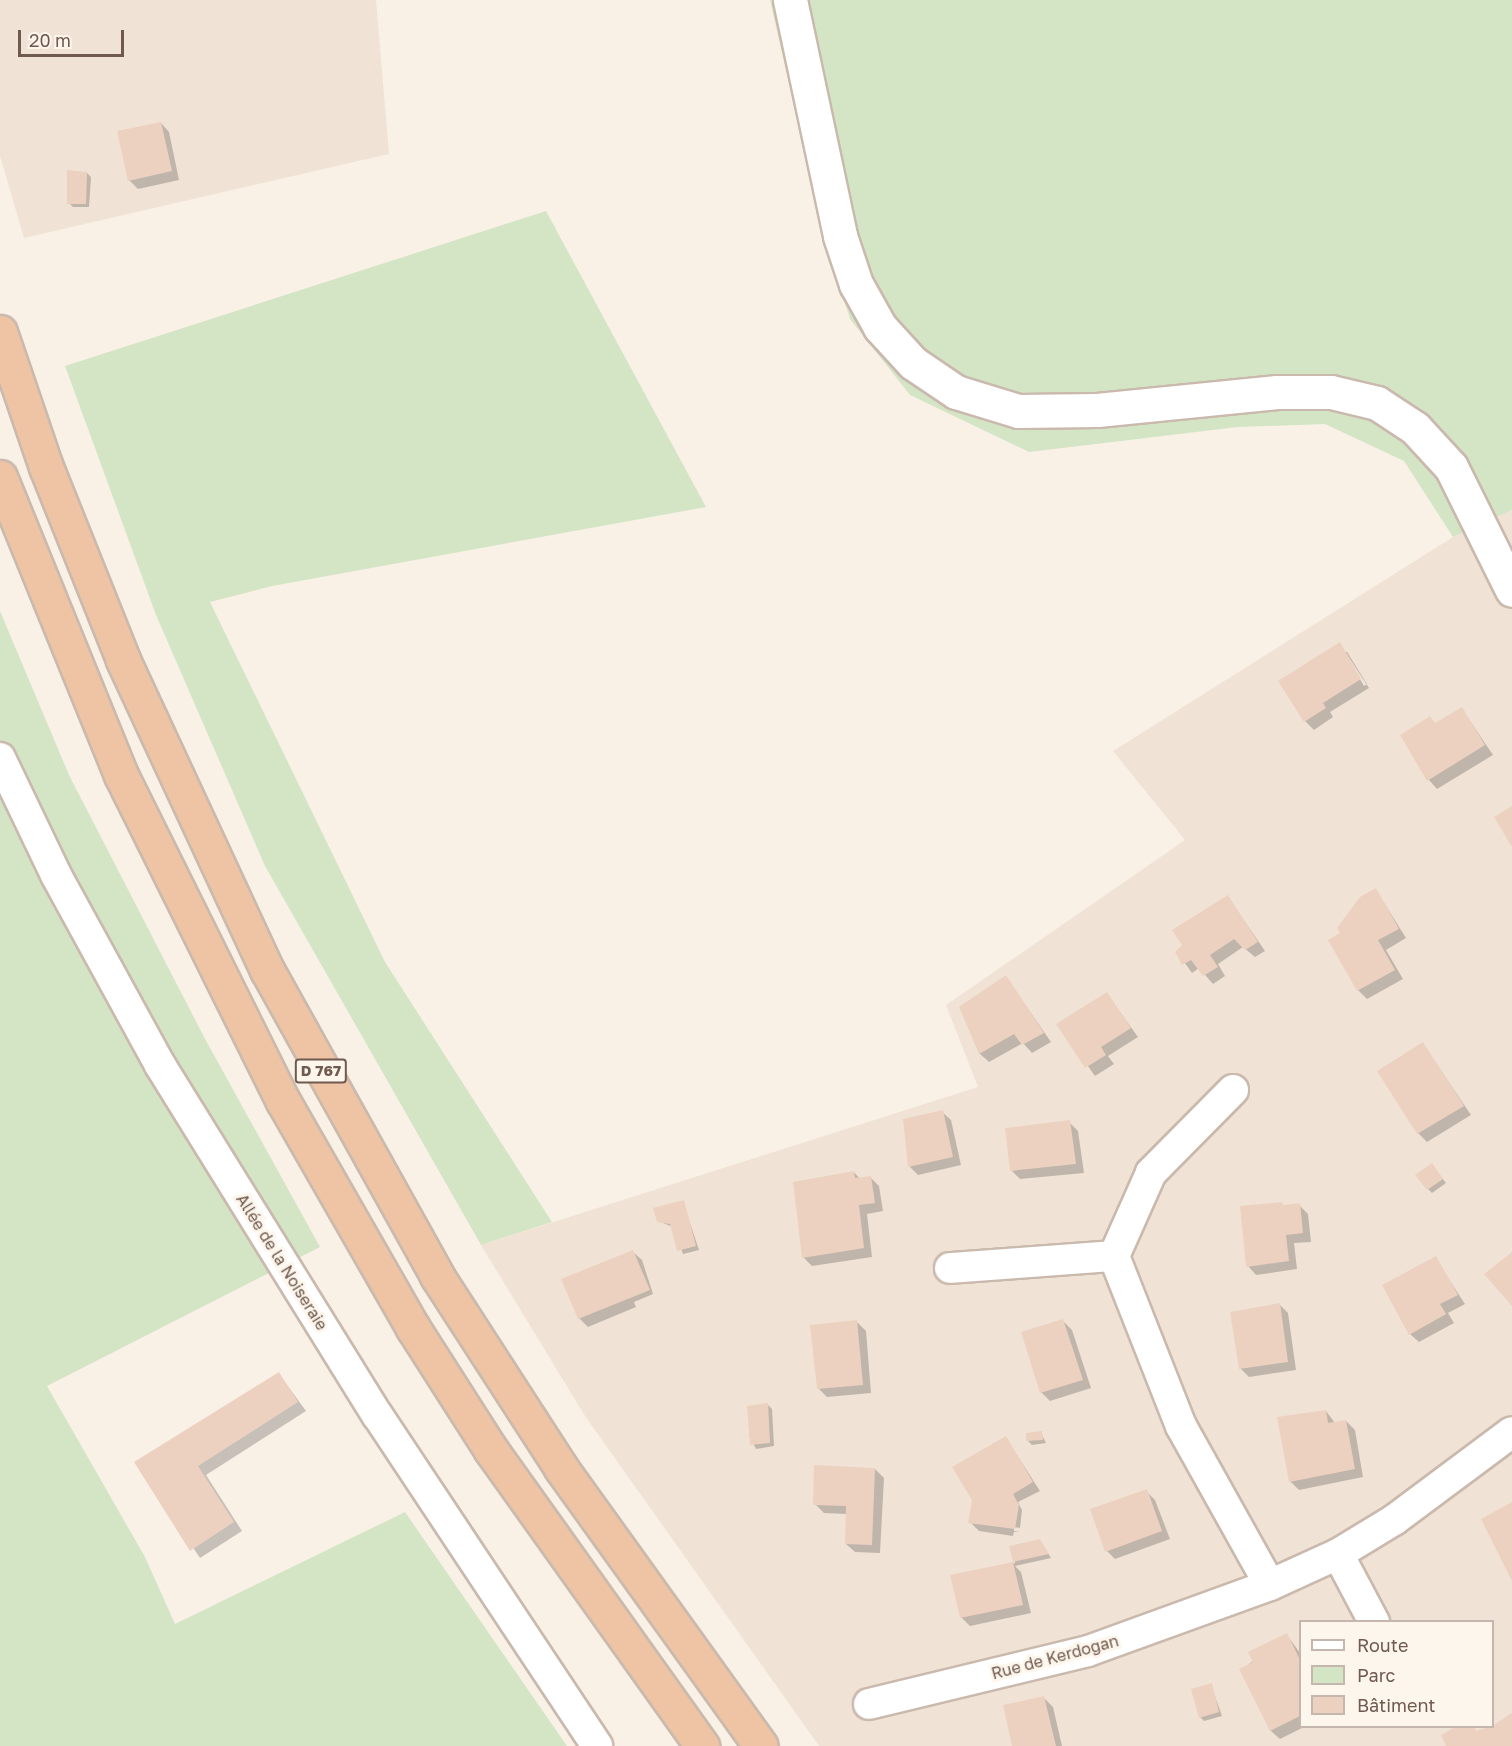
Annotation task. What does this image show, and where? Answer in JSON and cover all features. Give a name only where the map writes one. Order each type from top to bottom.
[{"type":"highway","name":"D 767","points":[[0,332],[45,467],[123,660],[272,981],[437,1276],[561,1468],[761,1746]]},
{"type":"highway","name":"D 767","points":[[0,477],[121,775],[283,1101],[413,1328],[491,1450],[702,1746]]},
{"type":"street","points":[[790,0],[840,236],[856,284],[880,327],[913,363],[956,392],[1018,411],[1097,411],[1277,392],[1331,392],[1377,403],[1415,428],[1451,467],[1512,590]]},
{"type":"street","name":"Allée de la Noiseraie","points":[[0,758],[56,875],[160,1065],[378,1416],[597,1746]]},
{"type":"street","points":[[1233,1090],[1151,1173],[1114,1256],[1181,1426],[1270,1585]]},
{"type":"street","points":[[950,1268],[1114,1256]]},
{"type":"street","name":"Rue de Kerdogan","points":[[869,1704],[1088,1651],[1270,1585],[1338,1554],[1394,1520],[1512,1432]]},
{"type":"street","points":[[1338,1554],[1373,1620]]},
{"type":"shaded area","points":[[0,0],[376,0],[389,154],[24,238],[0,156]]},
{"type":"shaded area","points":[[1512,510],[1512,1746],[819,1746],[585,1416],[481,1245],[978,1087],[946,1005],[1185,840],[1113,751],[1453,537]]},
{"type":"green space","points":[[770,0],[1512,0],[1512,510],[1453,537],[1404,461],[1325,424],[1238,427],[1029,452],[910,395],[850,319],[823,232]]},
{"type":"green space","points":[[546,211],[706,507],[272,586],[210,602],[385,962],[552,1222],[481,1245],[265,866],[156,615],[65,366]]},
{"type":"green space","points":[[0,611],[69,775],[204,1037],[320,1247],[47,1386],[145,1557],[175,1624],[405,1512],[567,1746],[0,1746]]},
{"type":"building","points":[[161,122],[172,171],[128,181],[117,131]]},
{"type":"building","points":[[67,170],[87,172],[86,204],[67,204]]},
{"type":"building","points":[[1340,642],[1361,679],[1323,703],[1326,708],[1304,722],[1278,681]]},
{"type":"building","points":[[1462,707],[1485,745],[1427,781],[1400,735],[1430,716],[1435,723]]},
{"type":"building","points":[[1512,806],[1512,847],[1494,817]]},
{"type":"building","points":[[1376,888],[1399,929],[1378,940],[1395,970],[1357,991],[1328,940],[1340,933],[1337,928],[1360,897]]},
{"type":"building","points":[[1228,895],[1258,942],[1245,950],[1234,939],[1210,955],[1218,967],[1203,976],[1191,960],[1182,965],[1175,952],[1182,945],[1172,930]]},
{"type":"building","points":[[1006,975],[1044,1033],[1022,1045],[1014,1034],[979,1054],[959,1007]]},
{"type":"building","points":[[1107,992],[1131,1028],[1101,1047],[1106,1055],[1085,1068],[1056,1024]]},
{"type":"building","points":[[1423,1042],[1464,1106],[1417,1134],[1377,1071]]},
{"type":"building","points":[[943,1110],[953,1157],[908,1167],[903,1119]]},
{"type":"building","points":[[1070,1120],[1076,1164],[1010,1171],[1005,1128]]},
{"type":"building","points":[[1432,1163],[1443,1179],[1427,1190],[1415,1175]]},
{"type":"building","points":[[854,1171],[855,1178],[871,1176],[875,1203],[859,1205],[864,1248],[802,1258],[793,1182]]},
{"type":"building","points":[[684,1200],[696,1246],[677,1251],[670,1224],[657,1222],[653,1208]]},
{"type":"building","points":[[1282,1202],[1283,1205],[1300,1203],[1303,1233],[1286,1235],[1289,1261],[1246,1267],[1240,1206]]},
{"type":"building","points":[[633,1250],[650,1290],[578,1319],[561,1279]]},
{"type":"building","points":[[1512,1252],[1512,1306],[1484,1274]]},
{"type":"building","points":[[1436,1256],[1458,1295],[1440,1304],[1446,1314],[1409,1335],[1382,1285]]},
{"type":"building","points":[[1280,1303],[1288,1362],[1239,1369],[1230,1312]]},
{"type":"building","points":[[1063,1319],[1083,1380],[1040,1393],[1021,1332]]},
{"type":"building","points":[[857,1320],[863,1385],[817,1389],[810,1325]]},
{"type":"building","points":[[279,1372],[298,1402],[198,1466],[234,1522],[190,1551],[134,1462]]},
{"type":"building","points":[[768,1403],[770,1443],[750,1445],[747,1406]]},
{"type":"building","points":[[1326,1410],[1328,1423],[1346,1420],[1355,1469],[1289,1482],[1277,1417]]},
{"type":"building","points":[[1042,1431],[1043,1440],[1026,1441],[1026,1433]]},
{"type":"building","points":[[1006,1436],[1033,1482],[1013,1494],[1019,1505],[1015,1529],[968,1523],[972,1500],[952,1467]]},
{"type":"building","points":[[814,1465],[875,1468],[872,1545],[845,1544],[846,1506],[813,1505]]},
{"type":"building","points":[[1147,1489],[1162,1531],[1105,1552],[1090,1509]]},
{"type":"building","points":[[1512,1502],[1512,1581],[1481,1519]]},
{"type":"building","points":[[1040,1539],[1049,1554],[1013,1562],[1009,1546]]},
{"type":"building","points":[[1013,1562],[1023,1605],[960,1618],[950,1575]]},
{"type":"building","points":[[1287,1633],[1299,1658],[1299,1716],[1270,1731],[1239,1669],[1253,1662],[1248,1652]]},
{"type":"building","points":[[1212,1683],[1219,1712],[1199,1718],[1191,1689]]},
{"type":"building","points":[[1044,1696],[1056,1746],[1012,1746],[1003,1705]]},
{"type":"building","points":[[1512,1713],[1512,1746],[1446,1746],[1441,1735],[1453,1728],[1475,1728],[1476,1731],[1494,1728],[1494,1725]]}]
